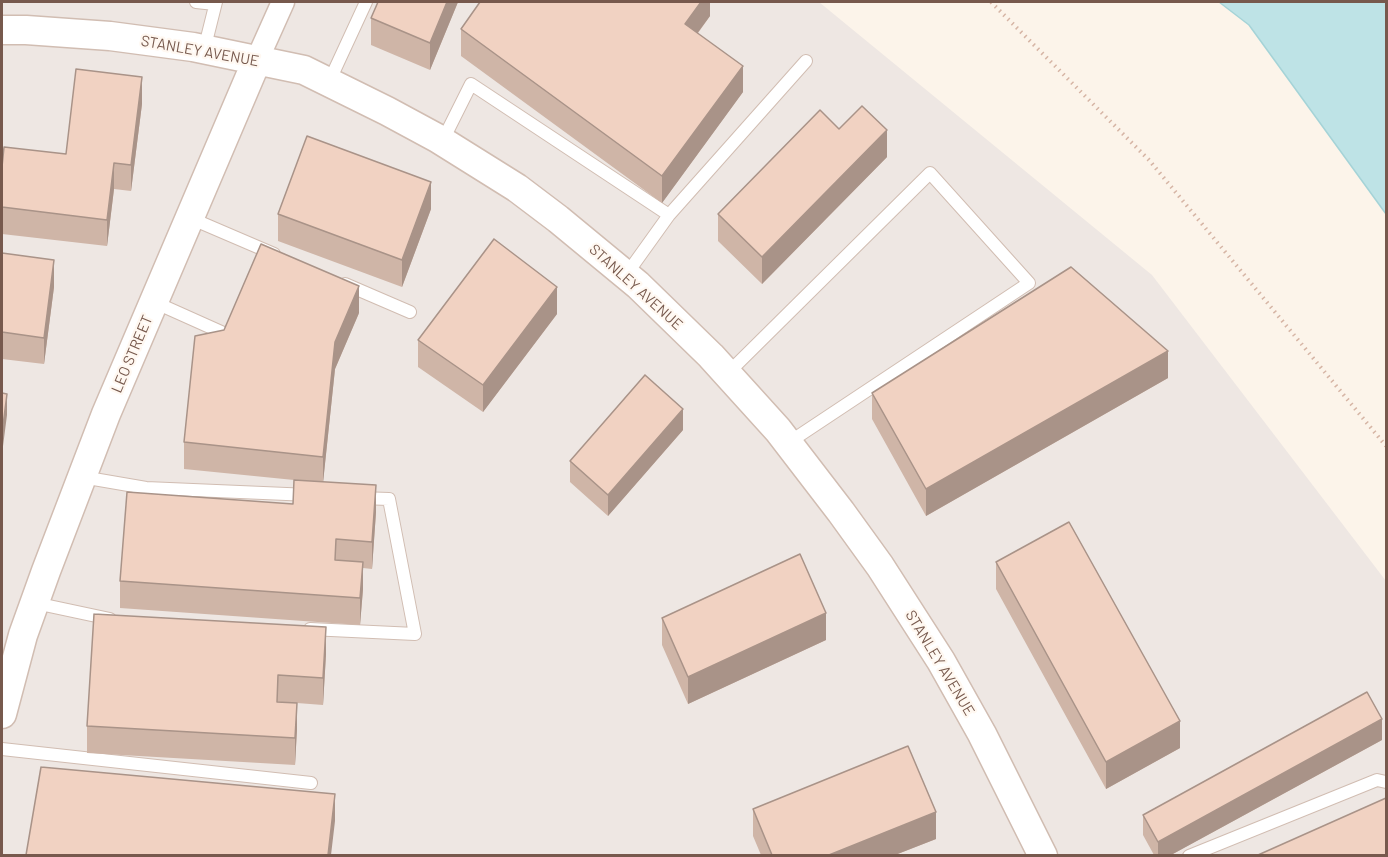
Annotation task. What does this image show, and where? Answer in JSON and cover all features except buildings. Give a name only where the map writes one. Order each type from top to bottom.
[{"type":"street","name":"LEO STREET","points":[[2,714],[7,670],[23,635],[106,414],[283,2]]},
{"type":"street","name":"STANLEY AVENUE","points":[[2,30],[110,36],[204,50],[304,70],[387,111],[442,142],[517,188],[558,219],[626,275],[711,356],[788,443],[841,512],[880,566],[941,661],[982,734],[1043,855]]},
{"type":"lane","points":[[196,2],[216,3],[204,50]]},
{"type":"lane","points":[[328,82],[366,2]]},
{"type":"lane","points":[[626,275],[669,214],[806,61]]},
{"type":"lane","points":[[442,142],[471,84],[669,214]]},
{"type":"lane","points":[[727,374],[930,172],[1029,284],[788,443]]},
{"type":"lane","points":[[190,218],[289,260]]},
{"type":"lane","points":[[333,279],[410,312]]},
{"type":"lane","points":[[154,302],[230,336]]},
{"type":"lane","points":[[82,477],[146,488],[319,496]]},
{"type":"lane","points":[[297,628],[415,634],[389,499],[342,497]]},
{"type":"lane","points":[[35,603],[109,619],[121,619]]},
{"type":"lane","points":[[2,749],[310,783]]},
{"type":"lane","points":[[1189,855],[1377,780],[1386,782]]},
{"type":"path","points":[[991,2],[1149,160],[1386,446]]},
{"type":"shaded area","points":[[2,2],[819,2],[1152,275],[1386,581],[1386,855],[2,856]]},
{"type":"water","points":[[1219,2],[1386,2],[1386,214],[1249,25]]}]
